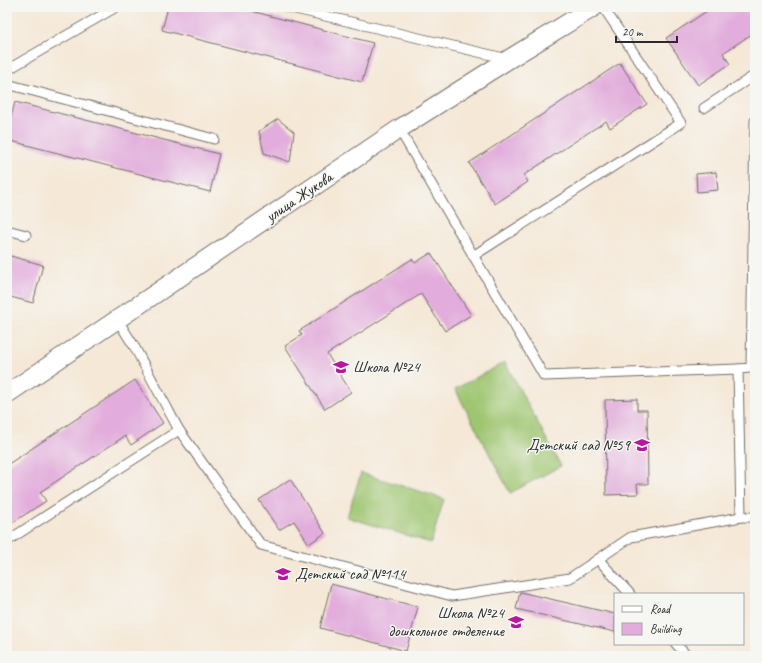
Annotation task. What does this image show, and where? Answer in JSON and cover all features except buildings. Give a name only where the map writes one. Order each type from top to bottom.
[{"type":"street","name":"улица Жукова","points":[[7,394],[399,130],[509,59],[594,7]]},
{"type":"lane","points":[[7,70],[116,7]]},
{"type":"lane","points":[[287,7],[509,59]]},
{"type":"lane","points":[[473,256],[681,122],[603,7]]},
{"type":"lane","points":[[704,108],[755,75]]},
{"type":"lane","points":[[7,84],[214,139]]},
{"type":"lane","points":[[399,130],[544,376],[751,368],[755,120]]},
{"type":"lane","points":[[7,230],[26,235]]},
{"type":"lane","points":[[117,319],[134,346],[179,430],[261,545],[452,596],[570,578],[631,537],[741,517],[755,517]]},
{"type":"lane","points":[[738,369],[741,517]]},
{"type":"lane","points":[[7,541],[179,430]]},
{"type":"lane","points":[[598,559],[629,593]]},
{"type":"lane","points":[[677,645],[687,656]]},
{"type":"green space","points":[[505,362],[561,466],[510,493],[455,389]]},
{"type":"green space","points":[[361,473],[444,499],[431,543],[347,517]]},
{"type":"place","name":"Школа №24","points":[[341,367]]},
{"type":"place","name":"Детский сад №59","points":[[642,445]]},
{"type":"place","name":"Детский сад №114","points":[[283,574]]},
{"type":"place","name":"Школа №24 дошкольное отделение","points":[[516,622]]}]
